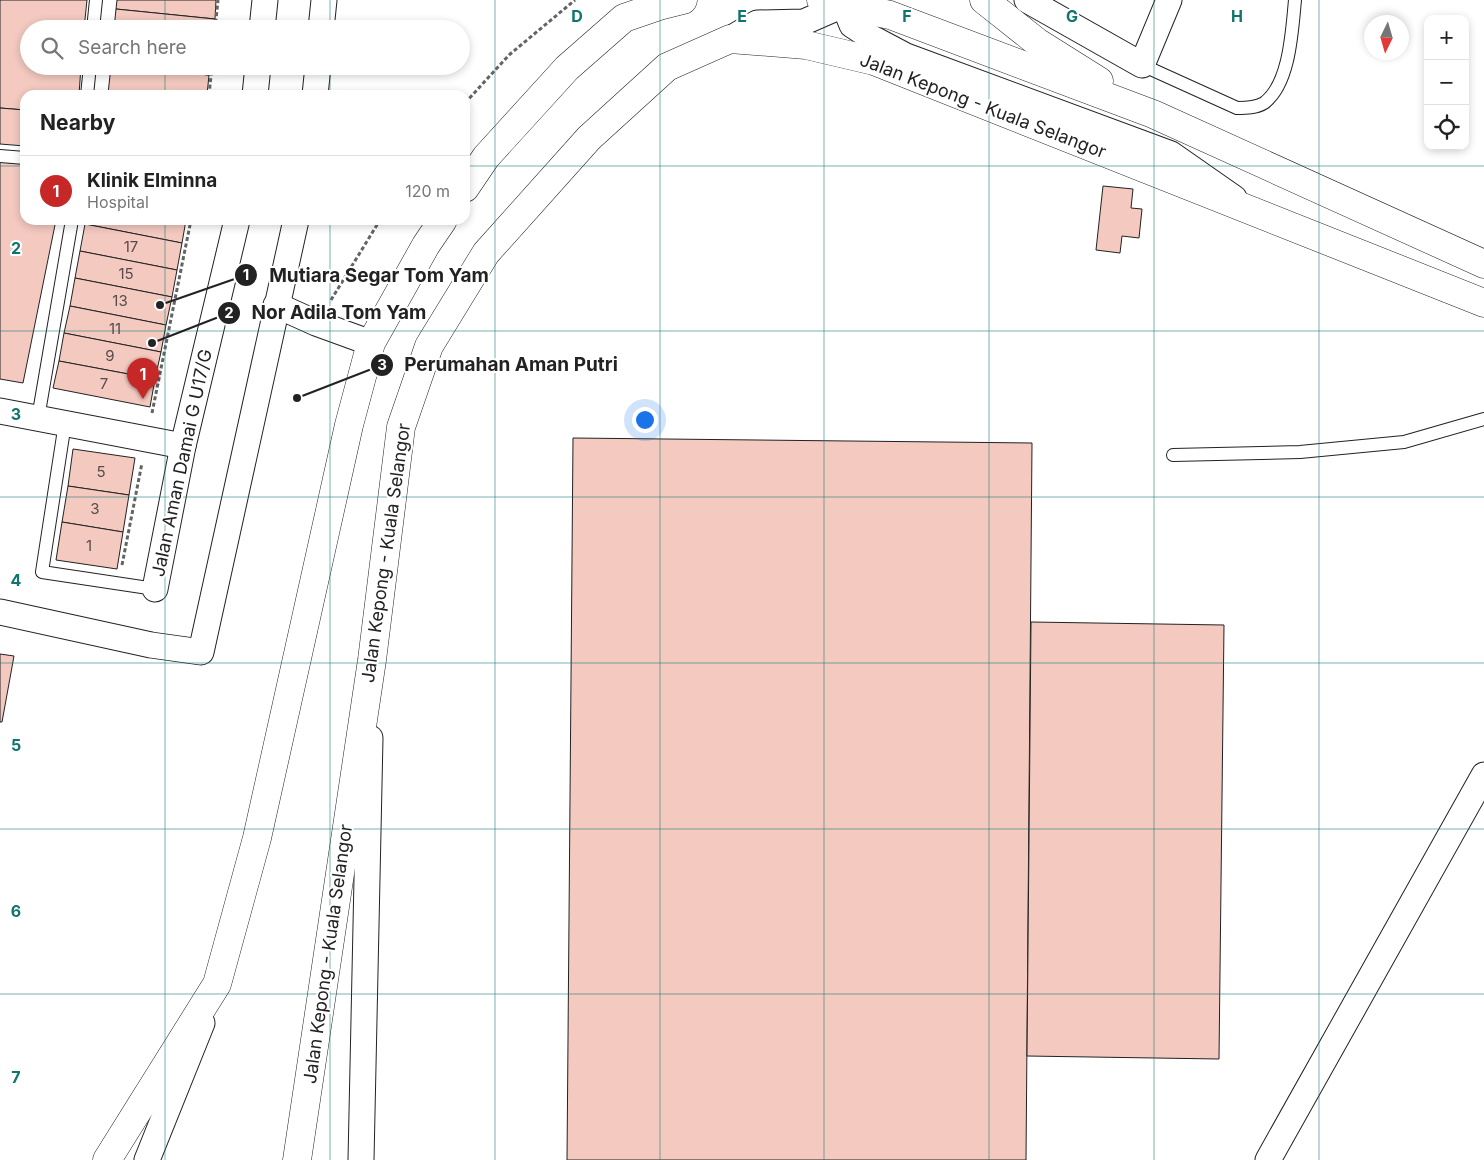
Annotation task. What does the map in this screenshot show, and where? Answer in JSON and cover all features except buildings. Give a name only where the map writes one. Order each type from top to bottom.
[{"type":"highway","points":[[470,181],[486,158],[567,68],[624,18],[652,0]]},
{"type":"highway","points":[[624,18],[683,0]]},
{"type":"highway","points":[[984,0],[1037,42],[1154,114]]},
{"type":"highway","points":[[838,1],[890,15],[935,31],[1154,114],[1484,264]]},
{"type":"highway","name":"Jalan Kepong - Kuala Selangor","points":[[297,1160],[372,660],[401,427],[429,346],[486,253],[589,138],[667,68],[730,39],[806,45],[874,62],[1253,210],[1484,303]]},
{"type":"highway","points":[[107,1160],[217,984],[257,838],[349,425],[371,343],[426,245],[440,225]]},
{"type":"street","points":[[263,20],[265,0]]},
{"type":"street","points":[[322,20],[324,0]]},
{"type":"street","points":[[1028,0],[1142,65],[1169,0]]},
{"type":"street","points":[[730,39],[757,23],[804,22],[838,1],[852,25],[906,56],[1171,154],[1253,210]]},
{"type":"street","points":[[256,90],[257,75]]},
{"type":"street","points":[[316,90],[317,75]]},
{"type":"street","name":"Jalan Aman Damai G U17/G","points":[[155,589],[183,446],[236,225]]},
{"type":"street","points":[[0,612],[151,645],[201,652],[295,225]]},
{"type":"street","points":[[276,306],[371,343]]},
{"type":"street","points":[[0,411],[183,446]]},
{"type":"street","points":[[361,1160],[372,660]]},
{"type":"street","points":[[1268,1160],[1482,781]]},
{"type":"street","points":[[147,1160],[217,984]]},
{"type":"lane","points":[[94,20],[96,0]]},
{"type":"lane","points":[[1142,65],[1237,108],[1250,108],[1263,103],[1275,91],[1282,75],[1290,43],[1295,0]]},
{"type":"lane","points":[[88,90],[89,75]]},
{"type":"lane","points":[[0,156],[20,158]]},
{"type":"lane","points":[[38,418],[71,225]]},
{"type":"lane","points":[[1173,455],[1300,452],[1404,442],[1484,419]]},
{"type":"lane","points":[[65,423],[42,572],[155,589]]},
{"type":"path","points":[[216,20],[218,0]]},
{"type":"path","points":[[470,98],[509,56],[576,0]]},
{"type":"path","points":[[210,90],[211,75]]},
{"type":"path","points":[[118,584],[190,225]]},
{"type":"path","points":[[329,304],[377,225]]},
{"type":"place","name":"Mutiara Segar Tom Yam","points":[[160,305]]},
{"type":"place","name":"Nor Adila Tom Yam","points":[[152,343]]},
{"type":"place","name":"Perumahan Aman Putri","points":[[297,398]]},
{"type":"place","name":"Klinik Elminna","points":[[143,399]]}]
